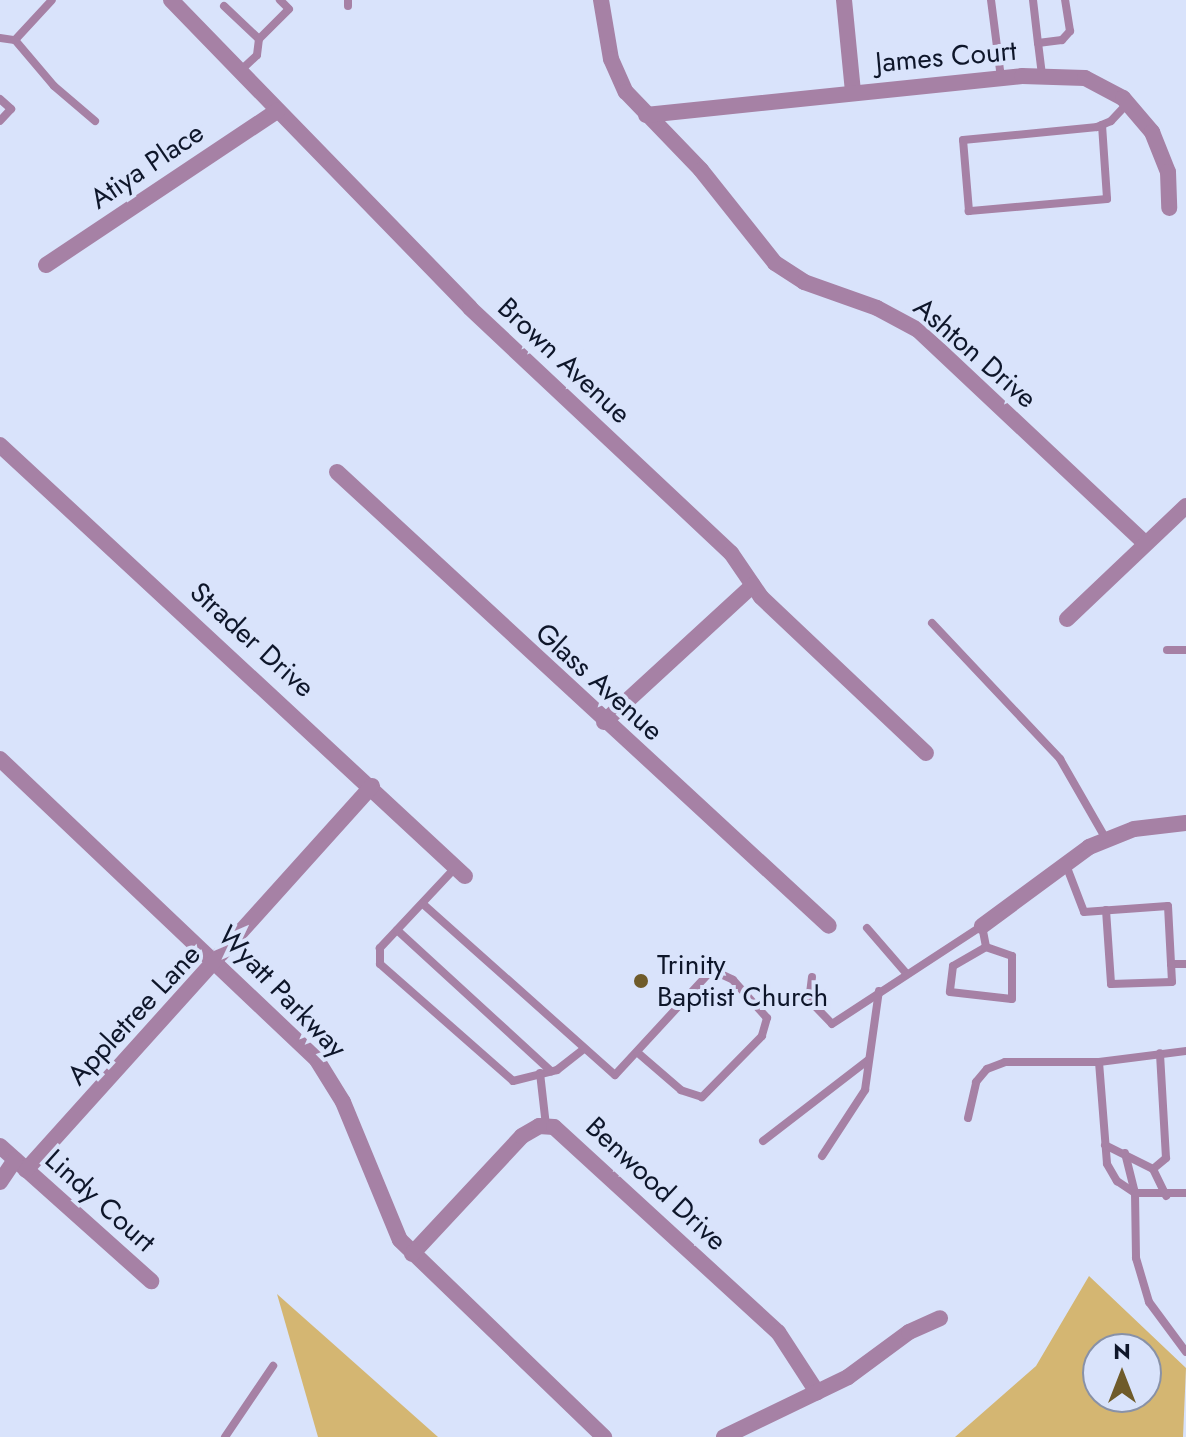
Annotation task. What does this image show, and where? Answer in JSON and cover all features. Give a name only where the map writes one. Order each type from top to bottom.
[{"type":"street","name":"Brown Avenue","points":[[171,0],[470,308],[731,553],[753,585],[788,625],[926,753]]},
{"type":"street","name":"Ashton Drive","points":[[601,0],[616,73],[646,115],[701,170],[775,263],[804,282],[877,308],[918,330],[1145,543]]},
{"type":"street","points":[[844,0],[853,92]]},
{"type":"street","name":"James Court","points":[[646,115],[1001,78],[1042,75],[1085,78],[1128,103],[1163,154],[1169,208]]},
{"type":"street","name":"Atiya Place","points":[[46,265],[277,111]]},
{"type":"street","name":"Strader Drive","points":[[0,445],[372,786],[461,872]]},
{"type":"street","name":"Glass Avenue","points":[[337,472],[604,722],[829,926]]},
{"type":"street","points":[[1067,619],[1186,506]]},
{"type":"street","points":[[604,722],[753,585]]},
{"type":"street","name":"Wyatt Parkway","points":[[0,759],[218,962],[327,1073],[383,1208],[412,1254],[604,1437]]},
{"type":"street","name":"Appletree Lane","points":[[0,1182],[21,1165],[218,962],[372,786]]},
{"type":"street","points":[[982,926],[1065,864],[1106,839],[1154,825],[1186,823]]},
{"type":"street","name":"Benwood Drive","points":[[412,1254],[522,1136],[546,1126],[562,1132],[778,1332],[817,1392]]},
{"type":"street","name":"Lindy Court","points":[[0,1146],[151,1281]]},
{"type":"street","points":[[724,1437],[868,1365],[917,1327],[940,1318]]},
{"type":"lane","points":[[15,40],[52,0]]},
{"type":"lane","points":[[239,72],[257,55],[259,39],[289,9],[280,0]]},
{"type":"lane","points":[[991,0],[1001,78]]},
{"type":"lane","points":[[1033,0],[1042,75]]},
{"type":"lane","points":[[1038,43],[1062,40],[1070,31],[1065,0]]},
{"type":"lane","points":[[224,6],[259,39]]},
{"type":"lane","points":[[0,38],[15,40],[54,86],[95,121]]},
{"type":"lane","points":[[0,99],[11,109],[0,121]]},
{"type":"lane","points":[[1102,125],[1107,199],[969,211],[963,140],[1102,125],[1128,103]]},
{"type":"lane","points":[[932,623],[1060,759],[1106,839]]},
{"type":"lane","points":[[1167,650],[1186,650]]},
{"type":"lane","points":[[1065,864],[1084,912],[1106,910],[1168,906],[1172,982],[1111,984],[1106,910]]},
{"type":"lane","points":[[461,872],[423,904],[380,948],[380,964],[513,1081],[551,1071],[583,1050]]},
{"type":"lane","points":[[423,904],[583,1050],[615,1075],[712,970],[722,973],[764,1010],[766,1027],[707,1095],[681,1090],[638,1053]]},
{"type":"lane","points":[[812,977],[809,1000],[832,1024],[879,990],[982,926],[986,947]]},
{"type":"lane","points":[[867,928],[906,973]]},
{"type":"lane","points":[[397,930],[551,1071]]},
{"type":"lane","points":[[986,947],[1012,956],[1012,999],[950,992],[953,966],[986,947]]},
{"type":"lane","points":[[1171,964],[1186,964]]},
{"type":"lane","points":[[822,1156],[865,1090],[879,990]]},
{"type":"lane","points":[[968,1118],[976,1082],[987,1069],[1039,1059],[1099,1062],[1186,1051]]},
{"type":"lane","points":[[1153,1169],[1166,1158],[1160,1053]]},
{"type":"lane","points":[[763,1141],[869,1060]]},
{"type":"lane","points":[[1099,1062],[1110,1175],[1135,1193],[1166,1196],[1186,1193]]},
{"type":"lane","points":[[540,1073],[546,1126]]},
{"type":"lane","points":[[1105,1145],[1153,1169],[1166,1196]]},
{"type":"lane","points":[[1125,1153],[1135,1193],[1136,1258],[1149,1302],[1186,1352]]},
{"type":"lane","points":[[225,1437],[273,1366]]},
{"type":"shaded area","points":[[1089,1276],[1149,1333],[1082,1333],[1082,1413],[1162,1413],[1162,1345],[1186,1368],[1183,1437],[955,1437],[1036,1366]]},
{"type":"shaded area","points":[[277,1294],[438,1437],[318,1437]]},
{"type":"place","name":"Trinity Baptist Church","points":[[641,981]]}]
